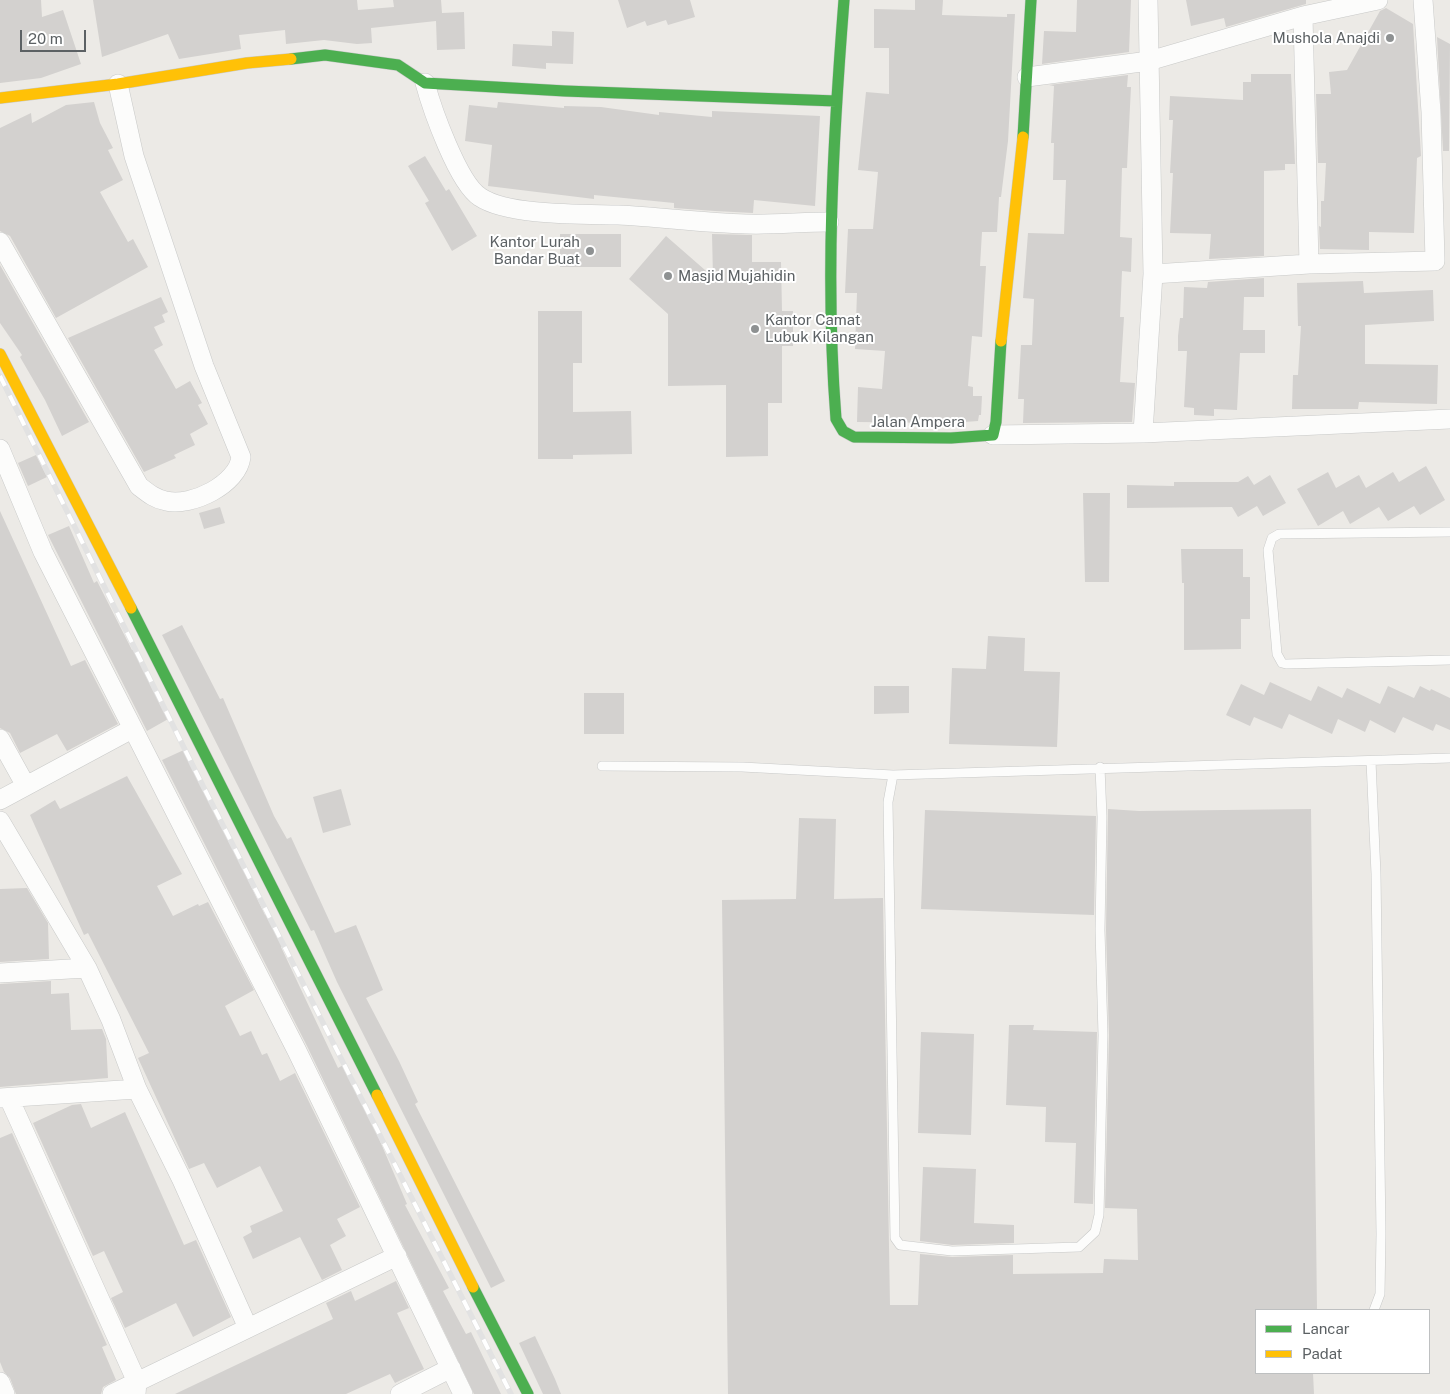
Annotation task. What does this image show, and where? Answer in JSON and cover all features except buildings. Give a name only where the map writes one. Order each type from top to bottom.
[{"type":"street","name":"Jalan Ampera","points":[[844,0],[829,222],[834,396],[839,428],[844,434],[854,437],[951,438],[993,435]]},
{"type":"street","points":[[1031,0],[1017,205],[1001,334],[998,402],[993,435],[1143,432],[1450,418]]},
{"type":"street","points":[[1143,432],[1153,274],[1148,0]]},
{"type":"street","points":[[1027,76],[1149,61],[1303,16],[1378,0]]},
{"type":"street","points":[[1153,274],[1308,264],[1442,260],[1423,0]]},
{"type":"street","points":[[1303,16],[1308,264]]},
{"type":"street","points":[[0,98],[118,84],[247,63],[325,55],[398,65],[425,83],[565,91],[836,101]]},
{"type":"street","points":[[425,83],[438,122],[469,189],[481,198],[497,204],[568,214],[661,217],[747,224],[829,222]]},
{"type":"street","points":[[0,242],[139,486],[155,498],[169,502],[197,498],[221,487],[232,478],[240,466],[241,457],[204,366],[134,156],[118,84]]},
{"type":"street","points":[[0,354],[131,604],[361,1066],[528,1394]]},
{"type":"street","points":[[0,449],[43,552],[297,1050],[463,1394]]},
{"type":"street","points":[[0,800],[132,728]]},
{"type":"street","points":[[0,739],[26,786]]},
{"type":"street","points":[[0,822],[87,968],[111,1020],[137,1089],[181,1178],[248,1328]]},
{"type":"street","points":[[0,973],[87,968]]},
{"type":"street","points":[[137,1089],[4,1098],[137,1388]]},
{"type":"street","points":[[112,1394],[137,1388],[248,1328],[397,1256]]},
{"type":"street","points":[[400,1394],[451,1368]]},
{"type":"street","points":[[0,1382],[5,1394]]},
{"type":"lane","points":[[1450,532],[1279,534],[1272,538],[1268,550],[1277,654],[1282,662],[1286,664],[1450,660]]},
{"type":"lane","points":[[602,766],[742,767],[894,775],[1450,758]]},
{"type":"lane","points":[[1371,761],[1376,874],[1381,1234],[1380,1294],[1374,1309]]},
{"type":"lane","points":[[894,775],[888,802],[895,1238],[900,1246],[952,1251],[1022,1249],[1079,1246],[1095,1232],[1099,1215],[1103,1035],[1100,930],[1102,817],[1100,768]]},
{"type":"railway","points":[[0,376],[201,782],[511,1394]]},
{"type":"traffic: fast","points":[[844,0],[834,157],[831,262],[831,314],[836,419],[843,431],[854,437],[951,438],[993,435],[996,422],[1001,341]]},
{"type":"traffic: fast","points":[[1023,137],[1031,0]]},
{"type":"traffic: fast","points":[[291,59],[325,55],[398,65],[425,83],[565,91],[836,101]]},
{"type":"traffic: fast","points":[[131,608],[377,1095]]},
{"type":"traffic: fast","points":[[473,1287],[528,1394]]},
{"type":"traffic: slow","points":[[0,98],[118,84],[247,63],[291,59]]},
{"type":"traffic: slow","points":[[1001,341],[1023,137]]},
{"type":"traffic: slow","points":[[0,354],[131,608]]},
{"type":"traffic: slow","points":[[377,1095],[473,1287]]},
{"type":"place","name":"Mushola Anajdi","points":[[1390,38]]},
{"type":"place","name":"Kantor Lurah Bandar Buat","points":[[590,251]]},
{"type":"place","name":"Masjid Mujahidin","points":[[668,276]]},
{"type":"place","name":"Kantor Camat Lubuk Kilangan","points":[[755,329]]}]
